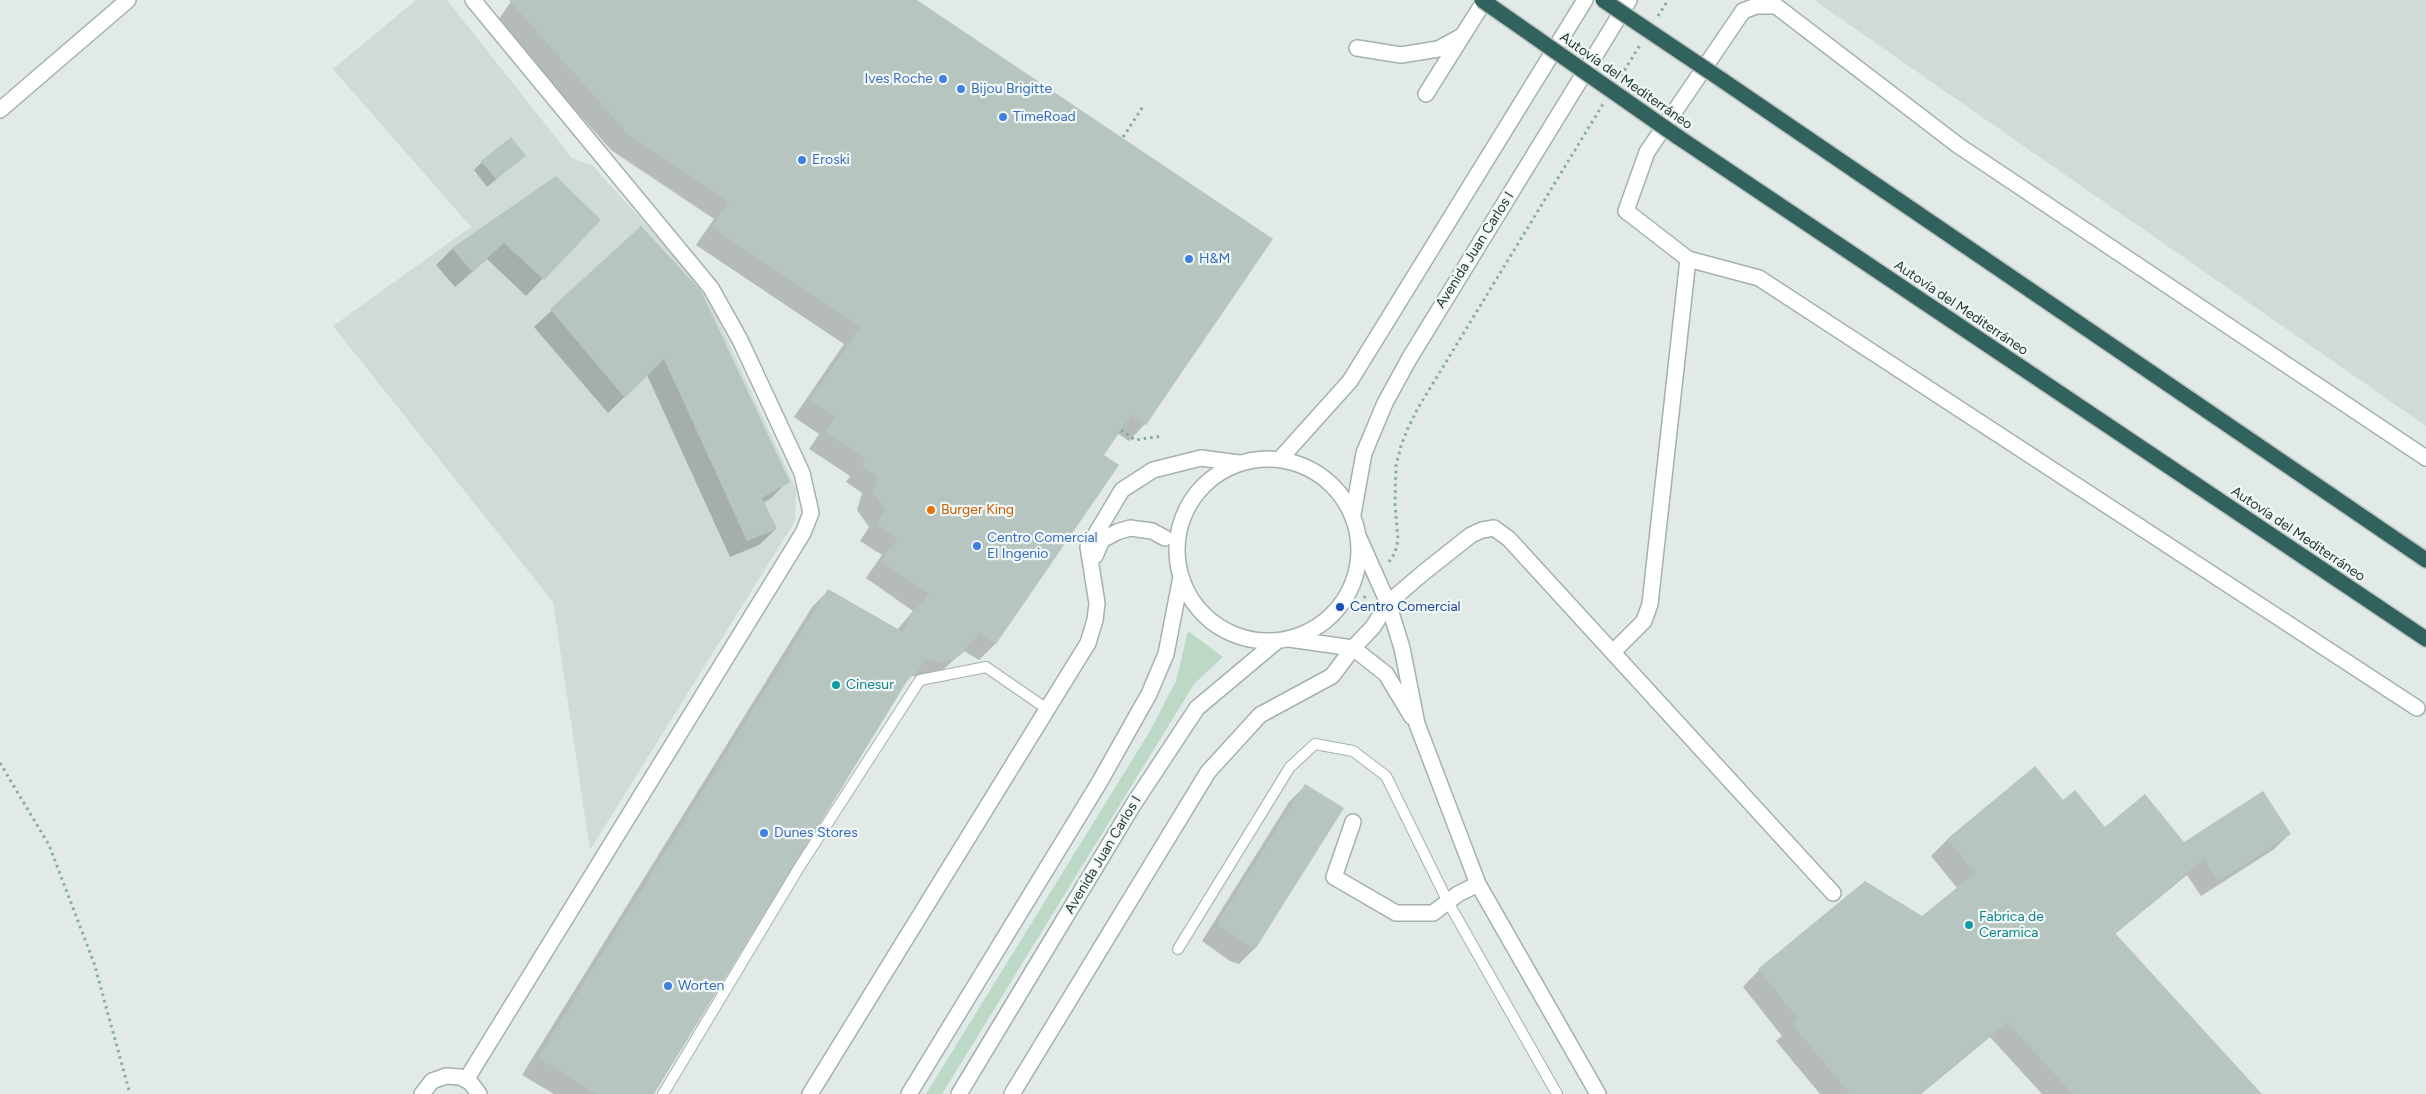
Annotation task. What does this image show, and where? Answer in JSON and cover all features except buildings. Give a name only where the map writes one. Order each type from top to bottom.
[{"type":"highway","name":"Autovía del Mediterráneo","points":[[1483,0],[1678,137],[2426,639]]},
{"type":"highway","points":[[1603,0],[2426,560]]},
{"type":"street","points":[[0,110],[128,0]]},
{"type":"street","points":[[466,1080],[798,542],[811,512],[802,473],[740,340],[711,288],[473,0]]},
{"type":"street","points":[[1426,94],[1483,0]]},
{"type":"street","points":[[1280,459],[1350,381],[1586,0]]},
{"type":"street","name":"Avenida Juan Carlos I","points":[[1353,514],[1364,453],[1385,403],[1409,359],[1629,0]]},
{"type":"street","points":[[2417,708],[1759,278],[1688,259],[1626,211],[1647,152],[1743,11],[1756,6],[1776,6],[1959,146],[2426,458]]},
{"type":"street","points":[[1358,48],[1401,55],[1438,49],[1463,35]]},
{"type":"street","points":[[1613,652],[1644,621],[1650,604],[1688,259]]},
{"type":"street","points":[[810,1094],[1088,643],[1095,620],[1097,603],[1088,547],[1122,490],[1152,470],[1201,458],[1239,463],[1280,459],[1297,463],[1320,474],[1345,500],[1353,514],[1359,538],[1388,603],[1402,648],[1417,724],[1478,884],[1598,1094]]},
{"type":"street","points":[[1239,463],[1220,472],[1193,498],[1179,531],[1177,551],[1181,577],[1190,597],[1213,622],[1239,636],[1353,648],[1386,674],[1417,724]]},
{"type":"street","points":[[1092,574],[1095,554],[1102,540],[1117,532],[1130,528],[1152,531],[1165,538]]},
{"type":"street","points":[[1012,1094],[1208,772],[1260,715],[1332,676],[1353,648],[1373,628],[1388,603],[1471,535],[1494,528],[1525,554],[1833,893]]},
{"type":"street","points":[[1283,640],[1317,627],[1340,607],[1356,575],[1359,538]]},
{"type":"street","points":[[909,1094],[1099,783],[1149,694],[1166,654],[1181,577]]},
{"type":"street","name":"Avenida Juan Carlos I","points":[[959,1094],[1132,804],[1197,708],[1283,640]]},
{"type":"street","points":[[1353,822],[1334,877],[1396,913],[1433,914],[1448,902],[1478,884]]},
{"type":"street","points":[[422,1094],[432,1081],[442,1077],[460,1077],[466,1080],[479,1094]]},
{"type":"lane","points":[[663,1094],[800,866],[920,680],[986,667],[1047,709]]},
{"type":"lane","points":[[1178,949],[1290,767],[1315,744],[1353,751],[1386,776],[1448,902],[1557,1094]]},
{"type":"path","points":[[1657,18],[1668,0]]},
{"type":"path","points":[[1620,77],[1641,43]]},
{"type":"path","points":[[1360,616],[1363,598],[1395,553],[1398,540],[1395,504],[1396,466],[1408,428],[1418,408],[1605,102]]},
{"type":"path","points":[[1123,137],[1144,105]]},
{"type":"path","points":[[1121,430],[1135,440],[1162,436]]},
{"type":"path","points":[[0,763],[49,844],[94,963],[130,1094]]},
{"type":"shaded area","points":[[416,0],[447,0],[572,158],[593,166],[704,289],[796,489],[795,521],[590,850],[553,602],[333,326],[471,227],[333,69]]},
{"type":"shaded area","points":[[1814,0],[2426,0],[2426,426]]},
{"type":"green space","points":[[1188,631],[1223,657],[1194,684],[942,1094],[926,1094],[1150,731],[1176,681]]},
{"type":"place","name":"Ives Roche","points":[[943,79]]},
{"type":"place","name":"Bijou Brigitte","points":[[961,89]]},
{"type":"place","name":"TimeRoad","points":[[1003,117]]},
{"type":"place","name":"Eroski","points":[[802,160]]},
{"type":"place","name":"H&M","points":[[1189,259]]},
{"type":"place","name":"Burger King","points":[[931,510]]},
{"type":"place","name":"Centro Comercial El Ingenio","points":[[977,546]]},
{"type":"place","name":"Centro Comercial","points":[[1340,607]]},
{"type":"place","name":"Cinesur","points":[[836,685]]},
{"type":"place","name":"Dunes Stores","points":[[764,833]]},
{"type":"place","name":"Fabrica de Ceramica","points":[[1969,925]]},
{"type":"place","name":"Worten","points":[[668,986]]}]
